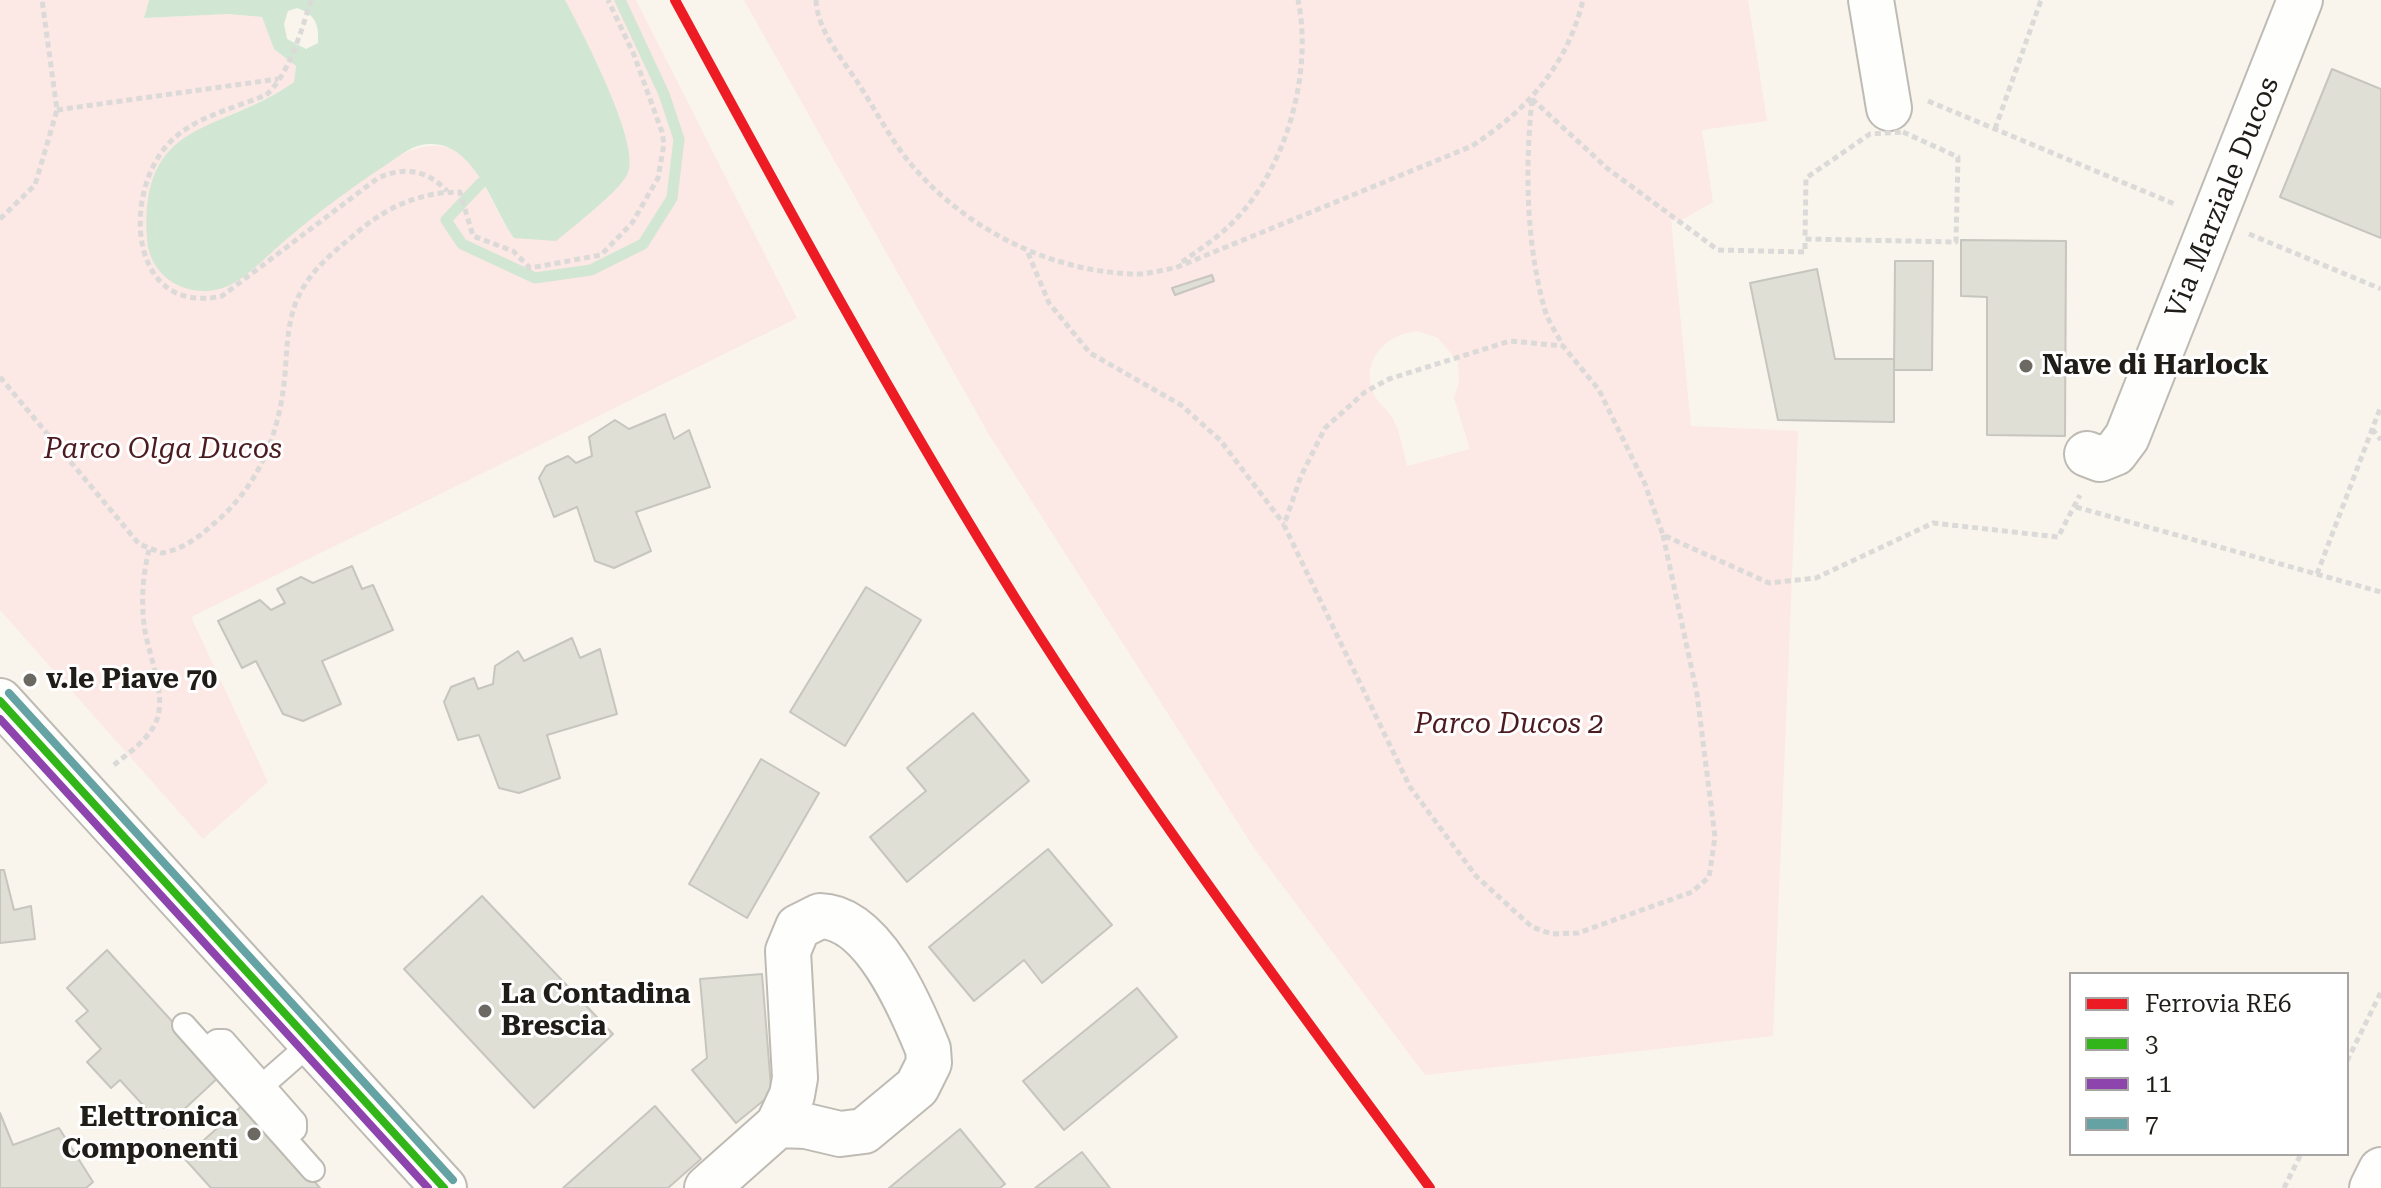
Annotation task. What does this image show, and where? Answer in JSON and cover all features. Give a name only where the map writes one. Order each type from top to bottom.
[{"type":"street","points":[[1871,0],[1886,96]]},
{"type":"street","name":"Via Marziale Ducos","points":[[2090,455],[2100,459],[2115,453],[2127,437],[2300,0]]},
{"type":"street","points":[[0,701],[444,1188]]},
{"type":"street","points":[[707,1188],[778,1125],[792,1095],[795,1078],[791,938],[808,919],[832,916],[862,933],[873,945],[923,1036],[929,1063],[917,1087],[864,1131],[840,1134],[806,1126],[778,1125]]},
{"type":"street","points":[[2372,1188],[2381,1170]]},
{"type":"lane","points":[[184,1025],[313,1170]]},
{"type":"lane","points":[[206,1049],[217,1041],[224,1041],[295,1122],[295,1129],[285,1138]]},
{"type":"lane","points":[[263,1085],[312,1042]]},
{"type":"path","points":[[0,219],[35,185],[57,110],[42,0]]},
{"type":"path","points":[[311,0],[299,40],[279,79],[266,95],[187,128],[166,147],[150,170],[141,205],[142,244],[152,273],[176,293],[207,299],[235,289],[354,195],[392,172],[423,173],[448,192]]},
{"type":"path","points":[[0,377],[139,544],[149,550],[175,551],[200,536],[237,503],[257,477],[280,404],[289,327],[295,304],[313,272],[378,215],[412,199],[460,192],[473,236],[513,251],[530,268],[601,255],[632,223],[658,178],[664,144],[634,55],[608,0]]},
{"type":"path","points":[[816,0],[826,32],[910,163],[982,226],[1028,252],[1083,268],[1135,274],[1175,268],[1472,146],[1511,120],[1532,99],[1562,60],[1583,0]]},
{"type":"path","points":[[1175,268],[1237,219],[1264,181],[1278,151],[1294,108],[1301,64],[1298,0]]},
{"type":"path","points":[[1995,129],[2041,0]]},
{"type":"path","points":[[57,110],[279,79]]},
{"type":"path","points":[[1886,96],[1995,129],[2381,289]]},
{"type":"path","points":[[1028,252],[1049,303],[1090,353],[1181,405],[1220,440],[1284,525],[1410,787],[1476,876],[1532,927],[1552,934],[1578,933],[1692,892],[1709,877],[1714,860],[1715,837],[1697,694],[1663,535],[1645,484],[1599,390],[1563,346],[1544,309],[1526,159],[1532,99]]},
{"type":"path","points":[[1532,99],[1608,169],[1718,250],[1805,252],[1805,239],[1806,178],[1870,134],[1903,132],[1958,157],[1956,242],[1805,239]]},
{"type":"path","points":[[1284,525],[1301,476],[1325,428],[1365,392],[1389,379],[1510,341],[1563,346]]},
{"type":"path","points":[[2317,574],[2381,406]]},
{"type":"path","points":[[2372,429],[2381,440]]},
{"type":"path","points":[[1663,535],[1769,583],[1816,578],[1933,523],[2058,537],[2076,507],[2090,455]]},
{"type":"path","points":[[2076,507],[2381,592]]},
{"type":"path","points":[[83,792],[145,737],[158,715],[157,684],[143,621],[144,569],[149,550]]},
{"type":"path","points":[[2349,1057],[2381,992]]},
{"type":"path","points":[[2284,1188],[2300,1156]]},
{"type":"green space","name":"Parco Olga Ducos","points":[[0,0],[149,0],[144,18],[228,14],[262,17],[274,49],[296,66],[294,82],[185,139],[156,169],[314,216],[388,161],[430,146],[449,148],[466,159],[473,168],[514,238],[579,222],[607,198],[627,174],[629,154],[617,110],[565,0],[636,0],[797,318],[191,617],[268,782],[203,839],[0,610]]},
{"type":"green space","name":"Parco Ducos 2","points":[[744,0],[1748,0],[1767,121],[1702,130],[1713,202],[1680,221],[1671,220],[1691,426],[1798,431],[1773,1036],[1425,1075],[1254,848],[988,433]],"holes":[[[1418,331],[1438,338],[1458,362],[1459,382],[1454,398],[1470,449],[1407,466],[1395,422],[1373,392],[1370,369],[1379,350],[1396,337]]]},
{"type":"shaded area","points":[[149,0],[565,0],[618,113],[630,158],[628,173],[606,199],[556,241],[514,238],[480,179],[459,153],[445,146],[417,146],[336,200],[232,284],[209,291],[185,288],[164,275],[150,255],[148,199],[156,170],[171,149],[190,134],[266,99],[294,82],[296,66],[274,49],[262,17],[228,14],[144,18]],"holes":[[[297,8],[312,17],[318,30],[318,43],[306,49],[287,39],[284,24],[288,11]]]},
{"type":"building","points":[[2332,69],[2381,89],[2381,238],[2280,197]]},
{"type":"building","name":"Nave di Harlock","points":[[1961,240],[2066,241],[2065,436],[1987,435],[1987,297],[1961,296]]},
{"type":"building","points":[[1895,261],[1933,261],[1932,370],[1894,370]]},
{"type":"building","points":[[1817,269],[1835,359],[1894,359],[1894,422],[1778,420],[1750,283]]},
{"type":"building","points":[[1212,275],[1214,281],[1175,295],[1172,288]]},
{"type":"building","points":[[665,414],[674,439],[689,430],[710,487],[636,512],[651,551],[614,568],[595,561],[577,507],[554,517],[539,478],[546,466],[568,456],[576,463],[592,456],[589,437],[615,420],[629,429]]},
{"type":"building","points":[[352,566],[362,589],[373,585],[393,630],[322,661],[341,704],[303,721],[283,714],[256,661],[242,668],[218,621],[260,600],[271,610],[285,603],[277,589],[301,577],[313,583]]},
{"type":"building","points":[[866,587],[921,620],[845,746],[790,712]]},
{"type":"building","points":[[572,638],[580,658],[600,649],[617,714],[547,735],[560,778],[519,793],[499,788],[479,735],[458,740],[444,702],[451,687],[474,678],[478,689],[493,684],[495,666],[518,651],[524,661]]},
{"type":"building","points":[[973,713],[1029,781],[907,882],[870,837],[926,791],[907,768]]},
{"type":"building","points":[[761,759],[819,793],[747,918],[689,884]]},
{"type":"building","points":[[1048,849],[1112,925],[1042,983],[1024,960],[974,1001],[929,947]]},
{"type":"building","points":[[0,870],[4,870],[14,910],[31,906],[35,939],[0,943]]},
{"type":"building","points":[[482,896],[613,1034],[534,1108],[404,969]]},
{"type":"building","points":[[107,950],[221,1075],[164,1128],[120,1080],[111,1088],[87,1062],[101,1049],[76,1021],[88,1011],[67,988]]},
{"type":"building","points":[[762,974],[771,1087],[774,1092],[736,1123],[692,1070],[707,1058],[700,979]]},
{"type":"building","points":[[1137,988],[1177,1037],[1064,1130],[1023,1081]]},
{"type":"building","points":[[245,1103],[320,1188],[211,1188],[184,1158]]},
{"type":"building","points":[[655,1106],[701,1159],[668,1188],[563,1188]]},
{"type":"building","points":[[0,1113],[13,1145],[59,1128],[93,1182],[86,1188],[0,1188]]},
{"type":"building","points":[[960,1129],[1005,1184],[1000,1188],[889,1188]]},
{"type":"building","points":[[1082,1152],[1110,1188],[1035,1188]]},
{"type":"waterway","points":[[481,183],[446,220],[462,244],[535,278],[591,270],[643,244],[672,198],[679,139],[664,94],[620,0]]},
{"type":"rail line","name":"RE6","points":[[675,0],[872,357],[1046,647],[1206,882],[1430,1188]]},
{"type":"transit line","name":"7","points":[[9,693],[453,1180]]},
{"type":"transit line","name":"3","points":[[0,701],[444,1188]]},
{"type":"transit line","name":"11","points":[[0,719],[428,1188]]},
{"type":"place","name":"Nave di Harlock","points":[[2026,366]]},
{"type":"place","name":"v.le Piave 70","points":[[30,680]]},
{"type":"place","name":"La Contadina Brescia","points":[[485,1011]]},
{"type":"place","name":"Elettronica Componenti","points":[[254,1134]]}]
